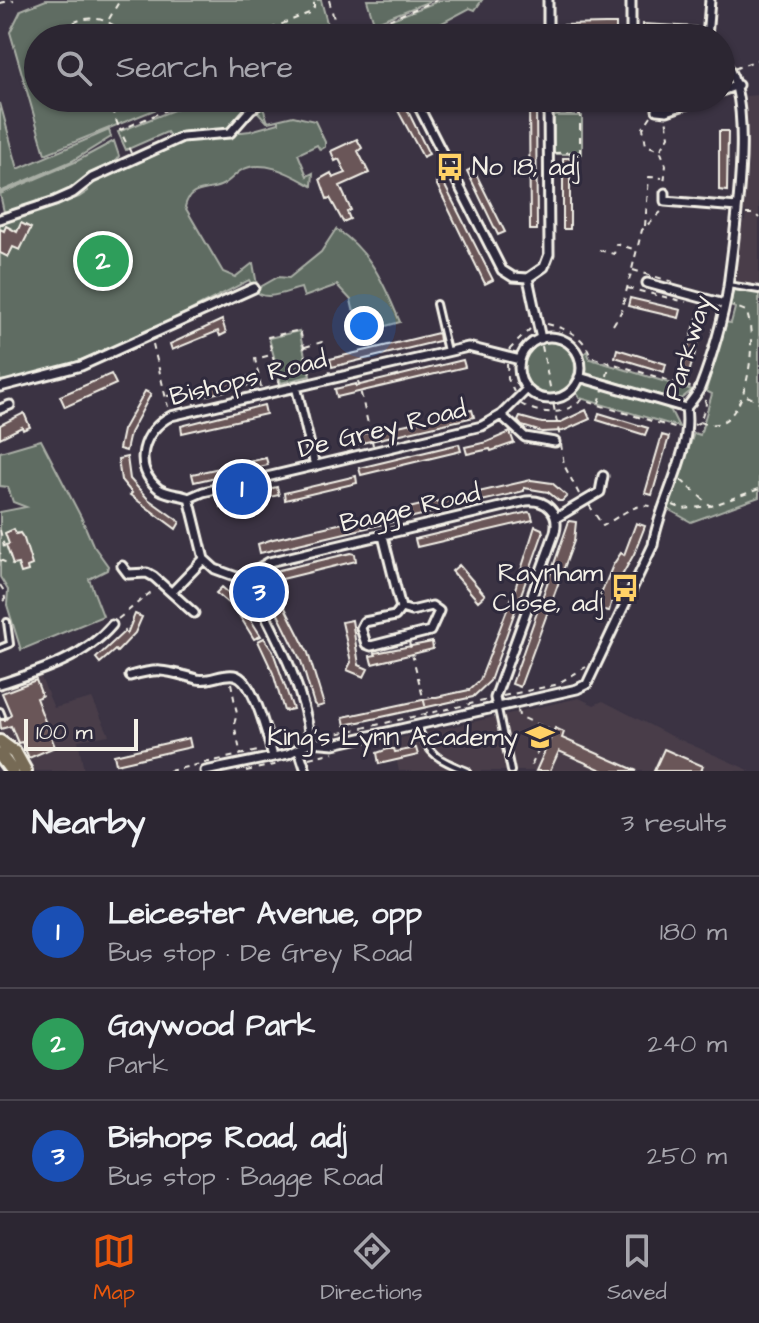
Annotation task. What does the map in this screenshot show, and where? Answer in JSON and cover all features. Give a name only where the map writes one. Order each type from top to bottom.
[{"type":"main road","points":[[0,742],[15,753],[25,771]]},
{"type":"main road","points":[[0,755],[12,771]]},
{"type":"street","points":[[548,0],[548,24]]},
{"type":"street","points":[[631,0],[631,24]]},
{"type":"street","points":[[708,24],[710,0]]},
{"type":"street","name":"Parkway","points":[[496,702],[577,689],[587,684],[653,545],[653,531],[688,428],[686,408],[699,391],[728,285],[737,210],[741,133],[735,78]]},
{"type":"street","points":[[0,219],[73,193],[92,178],[182,137],[230,133],[248,112]]},
{"type":"street","points":[[422,112],[502,270],[513,277],[528,278],[544,267],[549,254],[548,114]]},
{"type":"street","points":[[665,201],[737,210]]},
{"type":"street","points":[[528,278],[541,339]]},
{"type":"street","points":[[647,283],[724,304]]},
{"type":"street","points":[[0,387],[62,372],[254,288]]},
{"type":"street","points":[[553,337],[569,344],[579,359],[579,377],[570,391],[553,399],[537,396],[527,389],[520,376],[520,360],[528,346],[553,337]]},
{"type":"street","name":"Bishops Road","points":[[189,498],[160,489],[147,475],[144,464],[144,443],[149,433],[171,416],[468,347],[520,360]]},
{"type":"street","points":[[579,377],[686,408]]},
{"type":"street","points":[[296,386],[315,466]]},
{"type":"street","name":"De Grey Road","points":[[189,498],[203,492],[482,426],[501,415],[527,389]]},
{"type":"street","points":[[0,409],[10,405]]},
{"type":"street","points":[[501,415],[525,437],[555,442]]},
{"type":"street","points":[[205,771],[299,750],[311,742],[334,744],[417,725],[428,718],[496,702],[555,532],[556,518],[600,492],[603,476]]},
{"type":"street","points":[[189,498],[204,559],[215,569],[245,580],[250,585],[277,634],[294,674],[311,742]]},
{"type":"street","name":"Bagge Road","points":[[250,585],[257,569],[265,563],[532,501],[549,506],[556,518]]},
{"type":"street","points":[[383,536],[401,608]]},
{"type":"street","points":[[172,592],[204,559]]},
{"type":"street","points":[[122,566],[128,574],[147,573],[194,613]]},
{"type":"street","points":[[432,606],[439,611],[432,629],[368,646],[361,628],[364,622],[395,616],[401,608],[411,611],[432,606]]},
{"type":"street","points":[[0,684],[72,656],[101,637],[112,625]]},
{"type":"street","points":[[130,676],[165,669],[205,680],[235,675],[247,682],[273,757]]},
{"type":"street","points":[[299,750],[306,771]]},
{"type":"lane","points":[[728,285],[759,290]]},
{"type":"lane","points":[[436,304],[447,351]]},
{"type":"lane","points":[[0,648],[10,644],[7,622]]},
{"type":"lane","points":[[496,702],[511,771]]},
{"type":"lane","points":[[417,725],[431,752],[458,769],[467,771]]},
{"type":"path","points":[[0,3],[14,0]]},
{"type":"path","points":[[108,21],[120,0]]},
{"type":"path","points":[[282,24],[309,13],[314,7],[314,0]]},
{"type":"path","points":[[329,0],[335,24]]},
{"type":"path","points":[[378,24],[437,0]]},
{"type":"path","points":[[75,24],[94,18],[111,24]]},
{"type":"path","points":[[735,68],[759,59]]},
{"type":"path","points":[[113,112],[133,158]]},
{"type":"path","points":[[120,130],[162,112]]},
{"type":"path","points":[[613,325],[621,312],[642,230],[665,201],[666,165],[660,150],[646,145],[643,128],[655,112]]},
{"type":"path","points":[[660,150],[669,136],[667,112]]},
{"type":"path","points":[[548,114],[580,114],[580,152],[549,153]]},
{"type":"path","points":[[645,227],[649,177],[665,179]]},
{"type":"path","points":[[647,200],[665,201]]},
{"type":"path","points":[[737,210],[759,218]]},
{"type":"path","points":[[599,250],[614,254],[616,244],[637,250]]},
{"type":"path","points":[[627,288],[683,303],[698,297]]},
{"type":"path","points":[[700,422],[706,404],[705,397],[699,391],[591,357],[588,348],[574,333],[545,324],[535,327],[519,338],[508,357],[508,379],[517,399],[533,410],[556,412],[582,400],[688,428],[700,422],[710,425],[729,417],[746,395],[756,347],[747,309],[724,304]]},
{"type":"path","points":[[282,390],[268,337],[300,330],[312,383]]},
{"type":"path","points":[[149,335],[171,416]]},
{"type":"path","points":[[541,339],[564,465],[584,502],[603,526],[638,506],[683,509],[711,506],[759,489]]},
{"type":"path","points":[[304,347],[322,342],[331,378]]},
{"type":"path","points":[[263,394],[255,359],[273,355]]},
{"type":"path","points":[[356,372],[374,451]]},
{"type":"path","points":[[166,396],[190,391],[195,411]]},
{"type":"path","points":[[746,395],[759,402]]},
{"type":"path","points":[[675,473],[711,506]]},
{"type":"path","points":[[0,530],[6,542],[0,554],[6,557]]},
{"type":"path","points":[[0,560],[12,565]]},
{"type":"path","points":[[0,585],[5,599],[0,604]]},
{"type":"path","points":[[112,625],[151,592]]},
{"type":"path","points":[[408,637],[428,718]]},
{"type":"path","points":[[311,742],[321,737],[496,702],[555,685],[600,660]]},
{"type":"path","points":[[229,675],[237,714],[234,724],[245,763]]},
{"type":"path","points":[[518,710],[519,716],[548,729],[529,771]]},
{"type":"path","points":[[169,771],[245,763],[271,748],[293,744],[299,750]]},
{"type":"shaded area","points":[[759,95],[759,292],[734,284],[741,223],[745,221],[746,212],[743,210],[748,163],[746,96]]},
{"type":"shaded area","points":[[39,673],[54,708],[92,698],[109,735],[78,740],[84,771],[0,771],[0,731],[14,726],[0,686]]},
{"type":"shaded area","name":"King's Lynn Academy","points":[[579,698],[594,705],[603,701],[667,734],[751,771],[399,771],[392,740]]},
{"type":"green space","points":[[46,0],[321,0],[327,24],[24,24],[24,81],[10,32],[21,10]]},
{"type":"green space","points":[[367,0],[433,0],[374,23]]},
{"type":"green space","points":[[441,0],[482,0],[475,10],[470,8],[440,24],[379,24]]},
{"type":"green space","points":[[0,103],[18,169],[109,130],[111,137],[72,161],[0,192]]},
{"type":"green space","points":[[33,112],[149,112],[45,154]]},
{"type":"green space","points":[[168,112],[249,112],[229,131],[172,139],[167,132],[126,150],[118,132]]},
{"type":"green space","points":[[293,116],[315,121],[325,147],[320,150],[317,145],[298,154],[307,176],[313,173],[312,186],[277,169],[249,167],[223,185],[194,193],[185,207],[223,272],[235,277],[253,263],[257,285],[253,287],[249,280],[135,339],[39,376],[0,381],[0,223],[79,197],[88,191],[87,185],[93,180],[182,139],[250,131],[279,123],[279,120],[270,121]]},
{"type":"green space","points":[[554,116],[582,116],[582,154],[554,154]]},
{"type":"green space","points":[[114,141],[119,156],[113,164],[55,199],[4,212],[0,194],[75,162]]},
{"type":"green space","points":[[336,229],[368,259],[400,322],[379,328],[353,309],[351,300],[337,285],[304,297],[301,288],[270,296],[255,290],[278,277],[289,278],[321,252]]},
{"type":"green space","points":[[734,288],[759,292],[759,497],[691,522],[668,509],[694,433],[700,435],[712,394],[706,391],[725,322],[731,323],[735,308],[730,306]]},
{"type":"green space","points":[[299,331],[310,376],[281,383],[269,338]]},
{"type":"green space","points":[[549,342],[568,349],[575,368],[568,387],[549,394],[530,387],[523,368],[530,349]]},
{"type":"green space","points":[[587,351],[590,359],[692,390],[682,398],[670,399],[586,373],[583,355]]},
{"type":"green space","points":[[587,382],[661,404],[671,411],[679,427],[580,398],[574,389],[578,384]]},
{"type":"green space","points":[[41,440],[93,545],[108,566],[107,570],[89,579],[103,616],[21,650],[7,605],[8,590],[0,577],[0,512],[26,507],[13,502],[8,487],[0,486],[0,452]]},
{"type":"building","points":[[399,112],[408,112],[429,154],[423,157]]},
{"type":"building","points":[[529,112],[536,112],[537,230],[530,230]]},
{"type":"building","points":[[719,131],[728,131],[727,191],[719,190]]},
{"type":"building","points":[[357,139],[362,148],[358,151],[369,173],[340,186],[351,210],[347,212],[350,219],[343,222],[330,198],[327,199],[320,179],[331,173],[333,178],[346,173],[331,151]]},
{"type":"building","points":[[563,158],[570,158],[570,229],[563,229]]},
{"type":"building","points":[[473,168],[505,232],[498,235],[467,171]]},
{"type":"building","points":[[442,180],[493,280],[485,284],[436,183]]},
{"type":"building","points":[[21,223],[31,228],[20,250],[13,247],[8,257],[0,253],[0,229],[4,231],[6,226],[17,232]]},
{"type":"building","points":[[630,298],[681,310],[679,318],[628,306]]},
{"type":"building","points":[[697,318],[705,320],[688,376],[680,374]]},
{"type":"building","points":[[222,320],[226,333],[220,336],[218,331],[172,350],[170,344]]},
{"type":"building","points":[[438,333],[439,341],[332,367],[330,359]]},
{"type":"building","points":[[617,349],[666,364],[664,372],[615,357]]},
{"type":"building","points":[[463,360],[465,367],[337,397],[335,389]]},
{"type":"building","points":[[111,374],[116,384],[65,407],[60,396]]},
{"type":"building","points":[[255,375],[257,383],[196,398],[194,390]]},
{"type":"building","points":[[145,391],[151,394],[130,433],[126,451],[119,449],[123,430]]},
{"type":"building","points":[[264,405],[266,414],[182,433],[181,426]]},
{"type":"building","points":[[472,410],[474,417],[349,446],[347,437]]},
{"type":"building","points":[[586,410],[590,419],[563,431],[542,432],[522,426],[518,421],[520,417],[542,423],[559,423]]},
{"type":"building","points":[[24,413],[30,427],[23,430],[22,427],[0,438],[0,425]]},
{"type":"building","points":[[599,413],[648,428],[645,435],[597,420]]},
{"type":"building","points":[[510,432],[514,443],[491,451],[467,454],[465,447]]},
{"type":"building","points":[[662,435],[669,437],[652,495],[645,493]]},
{"type":"building","points":[[459,444],[461,451],[361,475],[359,468]]},
{"type":"building","points":[[127,457],[130,479],[148,499],[180,522],[176,529],[130,495],[132,493],[121,480],[118,459]]},
{"type":"building","points":[[266,458],[268,465],[194,482],[192,474]]},
{"type":"building","points":[[356,476],[357,483],[285,500],[284,493]]},
{"type":"building","points":[[531,480],[552,483],[567,496],[559,501],[548,492],[524,488],[524,491],[260,553],[258,544],[273,539]]},
{"type":"building","points":[[277,487],[279,495],[221,507],[219,500]]},
{"type":"building","points":[[528,512],[533,520],[417,547],[415,539]]},
{"type":"building","points":[[569,521],[576,522],[574,541],[520,687],[512,684]]},
{"type":"building","points":[[636,523],[645,526],[615,588],[609,611],[598,609],[613,565],[621,553],[624,555]]},
{"type":"building","points":[[535,526],[543,533],[490,681],[473,697],[345,725],[343,717],[469,690],[480,680]]},
{"type":"building","points":[[14,529],[24,539],[32,565],[27,567],[28,571],[21,573],[18,564],[13,565],[6,545],[9,544],[5,533]]},
{"type":"building","points":[[355,554],[356,561],[274,581],[275,571]]},
{"type":"building","points":[[459,565],[485,595],[478,601],[452,571]]},
{"type":"building","points":[[222,587],[240,603],[261,636],[254,639],[231,602],[229,604],[216,593]]},
{"type":"building","points":[[276,590],[308,653],[324,705],[317,707],[314,704],[301,661],[270,598]]},
{"type":"building","points":[[135,614],[142,617],[135,633],[117,652],[115,650],[100,663],[96,658],[125,631],[127,634]]},
{"type":"building","points":[[352,620],[359,665],[368,669],[364,677],[347,670],[351,662],[342,622]]},
{"type":"building","points":[[264,638],[272,649],[293,709],[284,711],[273,673],[258,641]]},
{"type":"building","points":[[432,642],[433,649],[372,664],[370,656],[375,653]]},
{"type":"building","points":[[36,680],[42,696],[36,698],[55,747],[29,758],[11,726],[1,729],[0,720],[11,714],[2,693]]},
{"type":"building","points":[[555,728],[564,732],[562,738],[637,771],[604,771],[559,751],[550,771],[536,771]]},
{"type":"building","points":[[189,738],[191,747],[116,764],[114,755]]},
{"type":"building","points":[[416,748],[418,755],[379,764],[377,753],[388,749],[395,752]]},
{"type":"building","points":[[664,749],[703,766],[701,771],[654,771]]},
{"type":"place","name":"No 18, adj","points":[[450,167]]},
{"type":"place","name":"Gaywood Park","points":[[103,261]]},
{"type":"place","name":"Leicester Avenue, opp","points":[[242,489]]},
{"type":"place","name":"Raynham Close, adj","points":[[625,588]]},
{"type":"place","name":"Bishops Road, adj","points":[[259,592]]},
{"type":"place","name":"King's Lynn Academy","points":[[540,737]]}]
